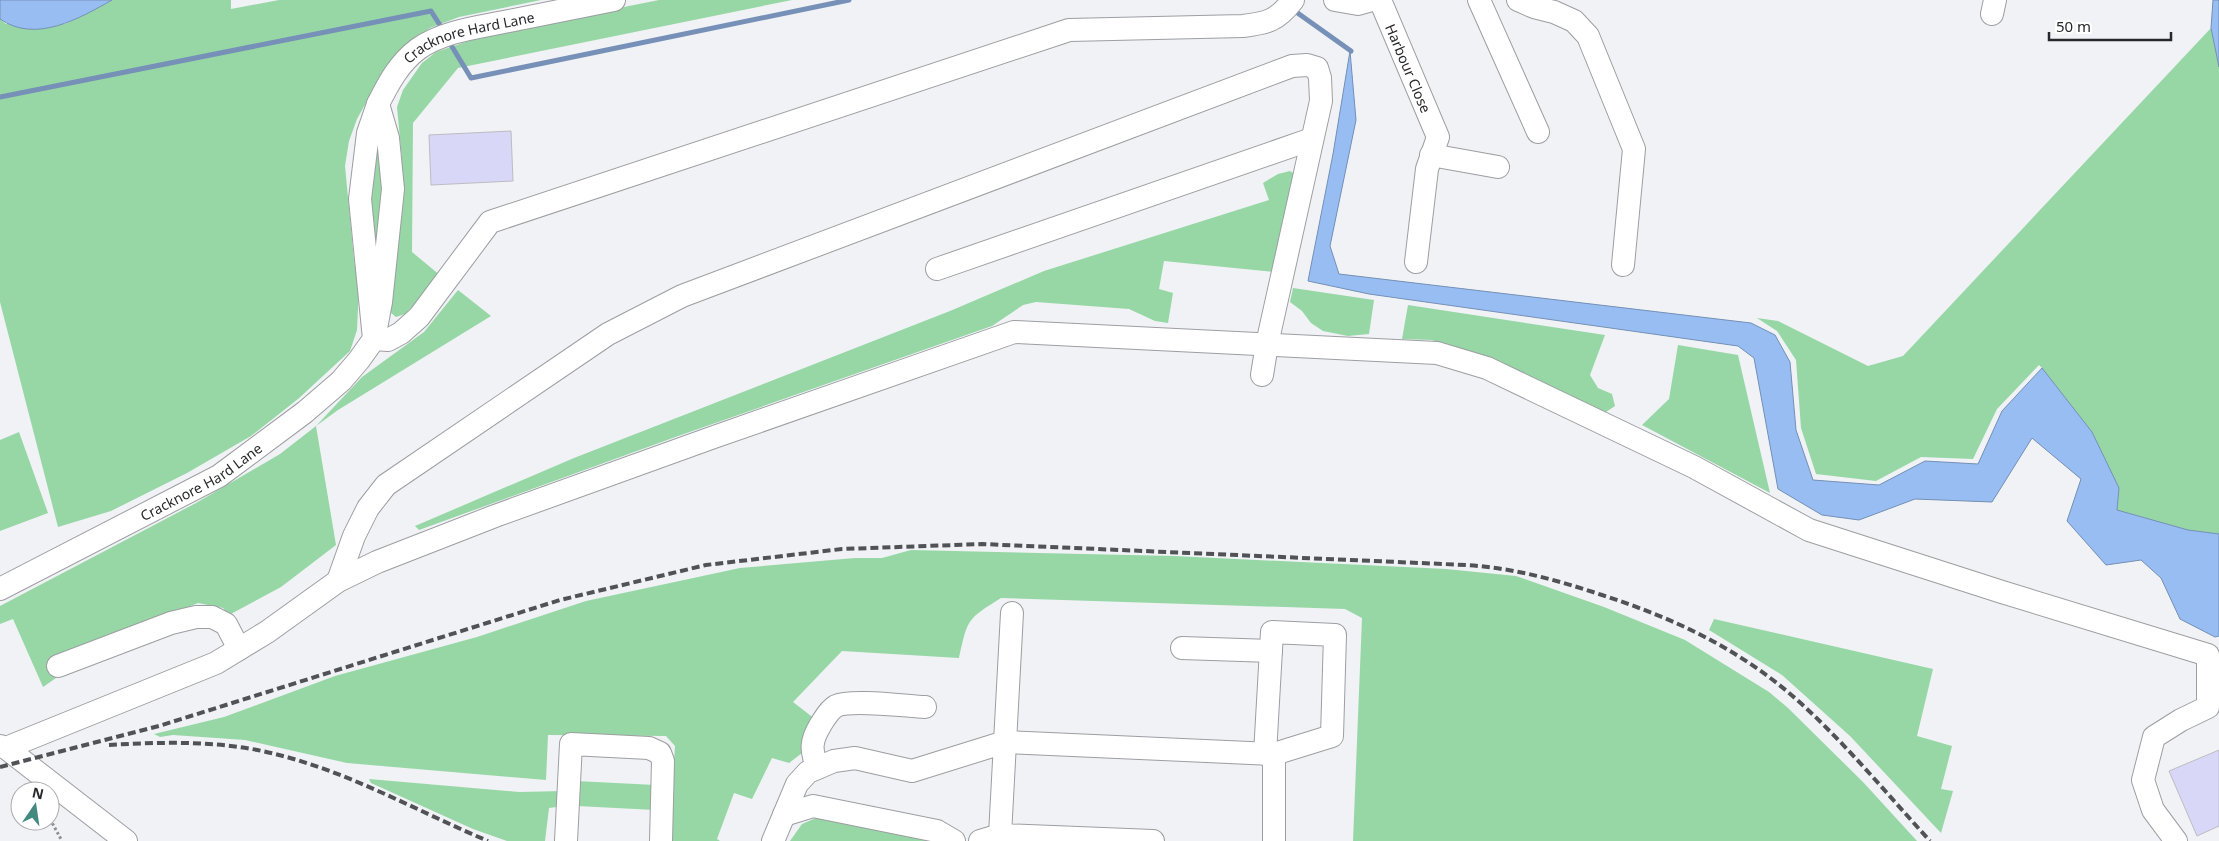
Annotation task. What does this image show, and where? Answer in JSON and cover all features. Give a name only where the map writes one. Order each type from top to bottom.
[{"type":"lane","name":"Cracknore Hard Lane","points":[[374,339],[360,199],[368,133],[378,104],[391,79],[404,62],[419,49],[439,39],[489,26],[614,0]]},
{"type":"lane","points":[[374,339],[388,340],[402,333],[419,317],[490,222],[1070,30],[1243,26],[1267,23],[1281,14],[1293,0]]},
{"type":"lane","points":[[1335,0],[1358,4],[1372,0]]},
{"type":"lane","name":"Harbour Close","points":[[1380,0],[1434,146]]},
{"type":"lane","points":[[1479,0],[1538,132]]},
{"type":"lane","points":[[1518,0],[1534,8],[1554,12],[1574,21],[1588,36],[1634,149],[1623,265]]},
{"type":"lane","points":[[338,581],[354,536],[368,508],[386,485],[608,334],[682,296],[1292,66],[1307,65],[1317,68],[1320,78],[1321,100],[1266,344],[1262,374]]},
{"type":"lane","name":"Cracknore Hard Lane","points":[[0,588],[219,476],[305,412],[341,380],[374,339],[384,283],[393,189],[388,138],[378,104]]},
{"type":"lane","points":[[938,268],[1312,140]]},
{"type":"lane","points":[[1416,262],[1426,169],[1434,146],[1498,167]]},
{"type":"lane","points":[[3,747],[216,663],[338,581],[377,562],[495,516],[1014,332],[1437,353],[1487,368],[1694,466],[1809,530],[2002,592],[2213,656],[2208,707],[2181,720],[2154,737],[2143,780],[2153,810],[2176,841]]},
{"type":"lane","points":[[1012,613],[1005,742],[990,838],[1153,841]]},
{"type":"lane","points":[[58,666],[171,623],[196,617],[212,617],[226,624],[239,649]]},
{"type":"lane","points":[[773,841],[797,784],[808,772],[834,760],[855,758],[912,771],[1005,742],[1269,754],[1332,736],[1335,635],[1272,632],[1269,754],[1274,841]]},
{"type":"lane","points":[[1182,648],[1271,651]]},
{"type":"lane","points":[[817,768],[811,744],[830,710],[837,706],[856,704],[925,707]]},
{"type":"lane","points":[[566,841],[571,744],[649,748],[660,753],[663,761],[661,841]]},
{"type":"lane","points":[[3,747],[126,841]]},
{"type":"lane","points":[[784,815],[813,806],[937,831],[954,841]]},
{"type":"green space","points":[[112,0],[231,0],[231,9],[279,0],[541,0],[459,17],[430,28],[409,42],[386,67],[357,119],[349,141],[345,166],[354,260],[359,287],[357,330],[350,351],[298,399],[251,436],[187,473],[111,511],[58,527],[0,302],[0,19],[6,24],[65,24]]},
{"type":"green space","points":[[659,0],[792,0],[458,68],[413,123],[412,252],[441,276],[405,314],[396,317],[390,312],[402,160],[397,107],[403,90],[422,63],[436,52],[489,34]]},
{"type":"green space","points":[[2213,0],[2219,0],[2219,636],[2215,637],[2180,619],[2161,578],[2141,560],[2106,565],[2067,521],[2081,479],[2032,438],[1992,502],[1915,499],[1859,520],[1822,515],[1778,489],[1754,358],[1738,346],[1369,294],[1308,281],[1333,154],[1350,51],[1356,120],[1330,246],[1339,274],[1751,323],[1775,335],[1790,362],[1796,430],[1813,480],[1879,485],[1925,461],[1978,464],[2002,411],[2042,368],[2039,365],[1997,409],[1973,459],[1921,457],[1876,481],[1816,474],[1801,428],[1796,360],[1777,331],[1757,318],[1778,321],[1868,366],[1903,356],[2211,28]]},
{"type":"green space","points":[[379,129],[385,202],[374,284],[368,202]]},
{"type":"green space","points":[[1290,171],[1298,176],[1274,272],[1164,261],[1159,289],[1173,293],[1168,323],[1155,321],[1129,309],[1036,302],[1023,305],[992,326],[681,435],[419,530],[415,526],[574,458],[950,311],[1044,271],[1269,200],[1263,183],[1278,174]]},
{"type":"green space","points":[[1293,288],[1374,300],[1369,334],[1348,336],[1323,331],[1311,323],[1302,311],[1290,302]]},
{"type":"green space","points":[[458,290],[491,316],[338,410],[316,426],[362,377],[424,332]]},
{"type":"green space","points":[[1408,305],[1605,335],[1590,375],[1598,388],[1612,394],[1615,406],[1606,412],[1586,406],[1569,395],[1432,340],[1402,339]]},
{"type":"green space","points":[[1678,345],[1738,355],[1770,493],[1642,425],[1669,399]]},
{"type":"green space","points":[[316,426],[336,545],[281,587],[229,615],[223,608],[198,603],[53,661],[56,678],[43,687],[13,619],[0,624],[0,606],[196,503],[280,454]]},
{"type":"green space","points":[[19,432],[48,513],[0,531],[0,440]]},
{"type":"green space","points":[[911,550],[1174,556],[1446,569],[1516,576],[1604,607],[1685,640],[1769,692],[1788,708],[1863,782],[1917,841],[1353,841],[1362,618],[1345,609],[1001,598],[981,611],[970,622],[964,635],[959,658],[842,651],[793,702],[815,719],[802,753],[789,763],[772,758],[752,799],[734,793],[717,839],[720,841],[669,841],[675,746],[666,736],[548,735],[546,780],[347,763],[245,740],[173,735],[160,737],[154,734],[224,717],[335,676],[477,637],[586,601],[740,568],[855,558],[882,558]]},
{"type":"green space","points":[[1714,619],[1933,669],[1917,736],[1952,746],[1941,789],[1953,791],[1941,833],[1850,736],[1782,675],[1709,630]]},
{"type":"green space","points":[[369,779],[519,792],[564,791],[564,806],[549,808],[545,841],[507,841],[473,829],[371,783]]},
{"type":"green space","points":[[576,781],[655,785],[655,810],[577,806]]},
{"type":"green space","points":[[816,818],[930,841],[790,841],[802,824]]},
{"type":"water","points":[[0,0],[112,0],[72,21],[58,26],[28,29],[14,26],[0,19]]},
{"type":"water","points":[[2213,0],[2219,0],[2219,67],[2211,28]]},
{"type":"water","points":[[1350,51],[1356,120],[1330,246],[1339,274],[1751,323],[1775,335],[1790,362],[1796,430],[1813,480],[1879,485],[1925,461],[1978,464],[2002,411],[2042,368],[2092,432],[2119,488],[2117,510],[2188,530],[2219,534],[2219,636],[2215,637],[2180,619],[2161,578],[2141,560],[2106,565],[2067,521],[2081,479],[2032,438],[1992,502],[1915,499],[1859,520],[1822,515],[1778,489],[1754,358],[1738,346],[1369,294],[1308,281],[1333,154]]},
{"type":"building","points":[[511,131],[513,181],[431,185],[429,135]]},
{"type":"building","points":[[2219,750],[2219,826],[2197,836],[2169,771]]},
{"type":"waterway","points":[[448,40],[471,78],[849,0]]},
{"type":"waterway","points":[[1292,9],[1351,51]]},
{"type":"waterway","points":[[0,97],[431,11],[443,30]]},
{"type":"railway","points":[[0,767],[159,726],[560,600],[706,565],[842,549],[982,544],[1466,565],[1518,572],[1585,590],[1658,615],[1685,627],[1760,670],[1806,708],[1854,756],[1930,841]]},
{"type":"railway","points":[[109,745],[150,743],[213,744],[255,749],[275,754],[330,771],[488,841]]}]
